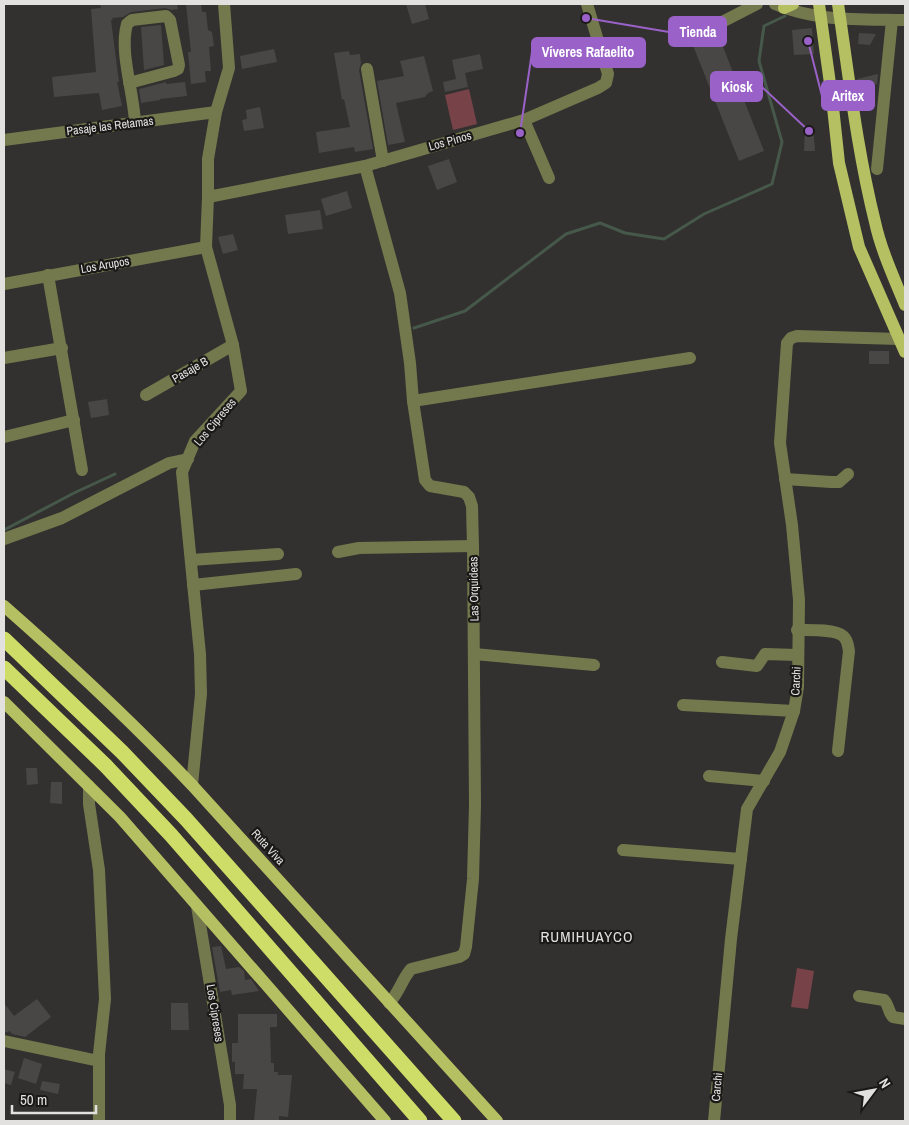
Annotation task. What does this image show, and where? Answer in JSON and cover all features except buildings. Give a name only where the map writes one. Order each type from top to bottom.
[{"type":"highway","points":[[4,639],[122,752],[186,820],[454,1121]]},
{"type":"highway","points":[[4,668],[106,766],[171,835],[420,1121]]},
{"type":"main road","points":[[838,4],[862,163],[875,224],[905,305]]},
{"type":"main road","points":[[820,10],[832,98],[838,163],[860,247],[905,352]]},
{"type":"main road","name":"Ruta Viva","points":[[4,606],[66,660],[126,717],[192,785],[497,1121]]},
{"type":"main road","points":[[4,702],[120,817],[385,1121]]},
{"type":"street","name":"Los Cipreses","points":[[192,785],[201,694],[200,654],[182,472],[195,441],[242,391],[233,345],[206,247],[208,160],[216,112],[229,68],[224,4]]},
{"type":"street","name":"Los Pinos","points":[[208,197],[383,161],[524,120],[598,88],[606,82],[608,74],[587,4]]},
{"type":"street","points":[[722,22],[757,4]]},
{"type":"street","points":[[784,5],[820,10],[840,18],[905,20]]},
{"type":"street","points":[[129,82],[178,69],[179,65],[170,20],[166,16],[132,20],[127,24],[125,40],[129,82],[135,123]]},
{"type":"street","points":[[877,169],[892,20]]},
{"type":"street","points":[[367,69],[383,161]]},
{"type":"street","name":"Pasaje las Retamas","points":[[4,140],[216,112]]},
{"type":"street","points":[[524,120],[550,178]]},
{"type":"street","name":"Las Orquideas","points":[[365,166],[400,293],[425,480],[430,486],[464,492],[469,497],[472,506],[475,737],[473,879],[466,948],[464,954],[459,957],[411,969],[389,1003]]},
{"type":"street","name":"Los Arupos","points":[[4,284],[206,247]]},
{"type":"street","points":[[48,275],[82,470]]},
{"type":"street","name":"Carchi","points":[[714,1121],[731,940],[747,809],[780,752],[794,711],[798,687],[798,591],[792,525],[780,443],[787,343],[791,338],[797,336],[899,339]]},
{"type":"street","name":"Pasaje B","points":[[146,395],[233,345]]},
{"type":"street","points":[[4,358],[62,348]]},
{"type":"street","points":[[413,401],[690,358]]},
{"type":"street","points":[[4,437],[74,420]]},
{"type":"street","points":[[4,539],[62,518],[169,464],[188,459]]},
{"type":"street","points":[[785,479],[839,482],[848,474]]},
{"type":"street","points":[[338,552],[359,548],[473,546]]},
{"type":"street","points":[[191,560],[278,554]]},
{"type":"street","points":[[193,584],[296,574]]},
{"type":"street","points":[[797,630],[836,632],[847,641],[849,651],[838,751]]},
{"type":"street","points":[[474,654],[594,665]]},
{"type":"street","points":[[722,662],[753,667],[760,664],[765,654],[798,655]]},
{"type":"street","points":[[683,705],[794,711]]},
{"type":"street","points":[[709,776],[764,781]]},
{"type":"street","points":[[89,786],[89,804],[99,870],[105,999],[99,1061],[99,1121]]},
{"type":"street","points":[[623,850],[741,859]]},
{"type":"street","name":"Los Cipreses","points":[[198,906],[230,1105],[230,1121]]},
{"type":"street","points":[[859,996],[884,1000],[887,1003],[889,1013],[893,1017],[905,1019]]},
{"type":"street","points":[[4,1042],[99,1061]]},
{"type":"shaded area","points":[[469,89],[477,124],[453,130],[445,95]]},
{"type":"shaded area","points":[[797,968],[814,971],[808,1009],[791,1007]]},
{"type":"waterway","points":[[414,328],[465,311],[566,234],[600,223],[625,233],[664,239],[704,214],[772,184],[782,142],[759,61],[764,26],[785,16]]},
{"type":"waterway","points":[[4,530],[74,493],[115,474]]},
{"type":"place","name":"Tienda","points":[[586,18]]},
{"type":"place","name":"Aritex","points":[[808,41]]},
{"type":"place","name":"Kiosk","points":[[809,131]]},
{"type":"place","name":"Víveres Rafaelito","points":[[520,133]]},
{"type":"district","name":"RUMIHUAYCO","points":[[587,936]]}]
